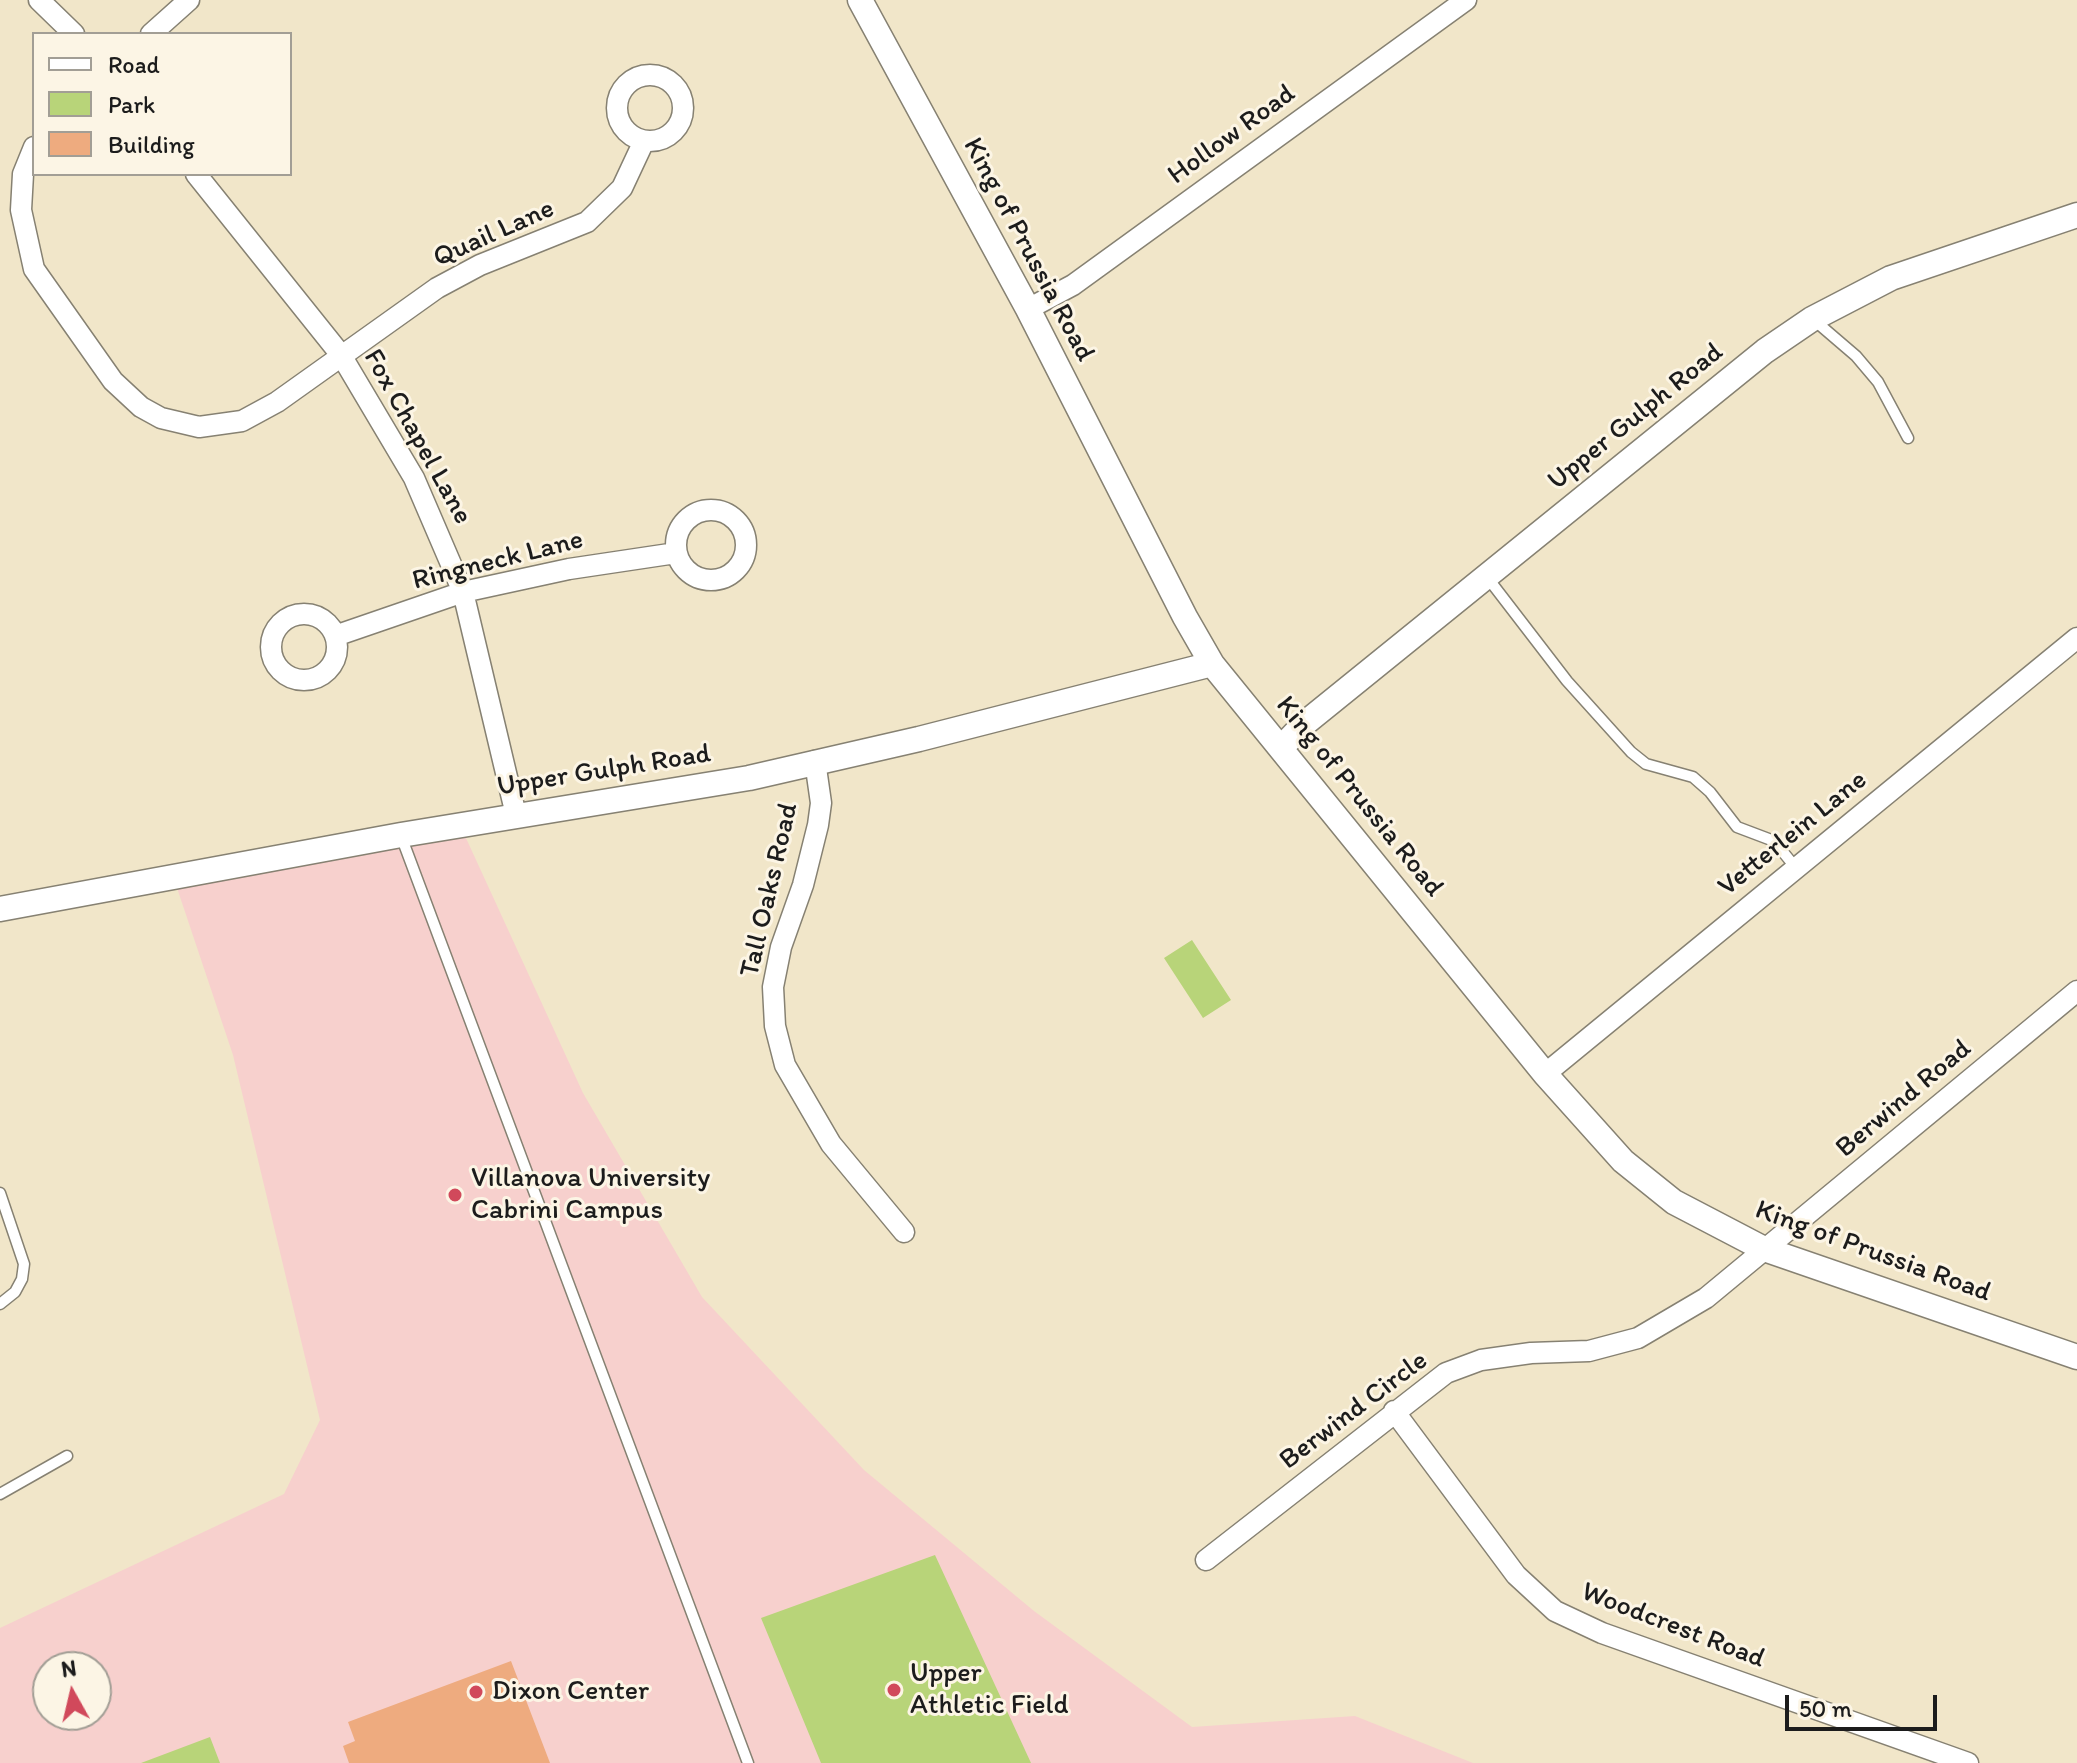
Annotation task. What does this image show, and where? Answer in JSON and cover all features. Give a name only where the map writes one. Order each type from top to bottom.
[{"type":"street","points":[[39,0],[72,32]]},
{"type":"street","points":[[153,32],[189,0]]},
{"type":"street","name":"King of Prussia Road","points":[[860,0],[1028,309],[1212,664],[1545,1074],[1623,1161],[1674,1202],[1764,1249],[2077,1357]]},
{"type":"street","name":"Hollow Road","points":[[1028,309],[1073,285],[1466,0]]},
{"type":"street","name":"Quail Lane","points":[[32,152],[23,174],[21,210],[27,250],[34,269],[99,364],[141,407],[161,418],[199,427],[242,421],[277,402],[437,288],[480,265],[587,222],[622,188],[644,141]]},
{"type":"street","name":"Fox Chapel Lane","points":[[198,176],[341,355],[414,478],[463,592],[516,815]]},
{"type":"street","name":"Upper Gulph Road","points":[[1281,748],[1304,724],[1765,351],[1812,319],[1891,278],[2077,215]]},
{"type":"street","name":"Ringneck Lane","points":[[335,636],[463,592],[569,569],[676,553]]},
{"type":"street","name":"Vetterlein Lane","points":[[1545,1074],[2077,638]]},
{"type":"street","name":"Upper Gulph Road","points":[[0,909],[401,835],[749,778],[947,732],[1212,664]]},
{"type":"street","name":"Tall Oaks Road","points":[[815,761],[821,803],[818,825],[803,885],[781,947],[773,987],[775,1026],[785,1065],[831,1144],[904,1232]]},
{"type":"street","name":"Berwind Road","points":[[1764,1249],[2077,991]]},
{"type":"street","name":"Berwind Circle","points":[[1206,1560],[1446,1373],[1481,1360],[1531,1353],[1589,1351],[1638,1338],[1706,1298],[1764,1249]]},
{"type":"street","name":"Woodcrest Road","points":[[1394,1411],[1516,1575],[1555,1611],[1602,1633],[1968,1763]]},
{"type":"lane","points":[[1812,319],[1856,356],[1878,382],[1908,438]]},
{"type":"lane","points":[[1487,577],[1567,681],[1631,752],[1646,764],[1693,777],[1710,792],[1737,827],[1774,841],[1796,868]]},
{"type":"lane","points":[[401,835],[748,1763]]},
{"type":"lane","points":[[0,1193],[24,1264],[22,1279],[0,1304]]},
{"type":"lane","points":[[0,1494],[67,1456]]},
{"type":"shaded area","name":"Villanova University Cabrini Campus","points":[[460,825],[583,1093],[702,1297],[864,1470],[1034,1611],[1192,1727],[1355,1716],[1473,1763],[0,1763],[0,1628],[284,1494],[320,1420],[233,1055],[174,879]]},
{"type":"green space","points":[[1192,940],[1231,1000],[1203,1018],[1164,958]]},
{"type":"green space","name":"Upper Athletic Field","points":[[935,1555],[1031,1763],[821,1763],[761,1618]]},
{"type":"green space","points":[[210,1737],[220,1763],[141,1763]]},
{"type":"building","name":"Dixon Center","points":[[511,1661],[550,1763],[349,1763],[343,1746],[355,1741],[348,1722]]},
{"type":"place","name":"Villanova University Cabrini Campus","points":[[455,1195]]},
{"type":"place","name":"Upper Athletic Field","points":[[894,1690]]},
{"type":"place","name":"Dixon Center","points":[[476,1692]]}]
